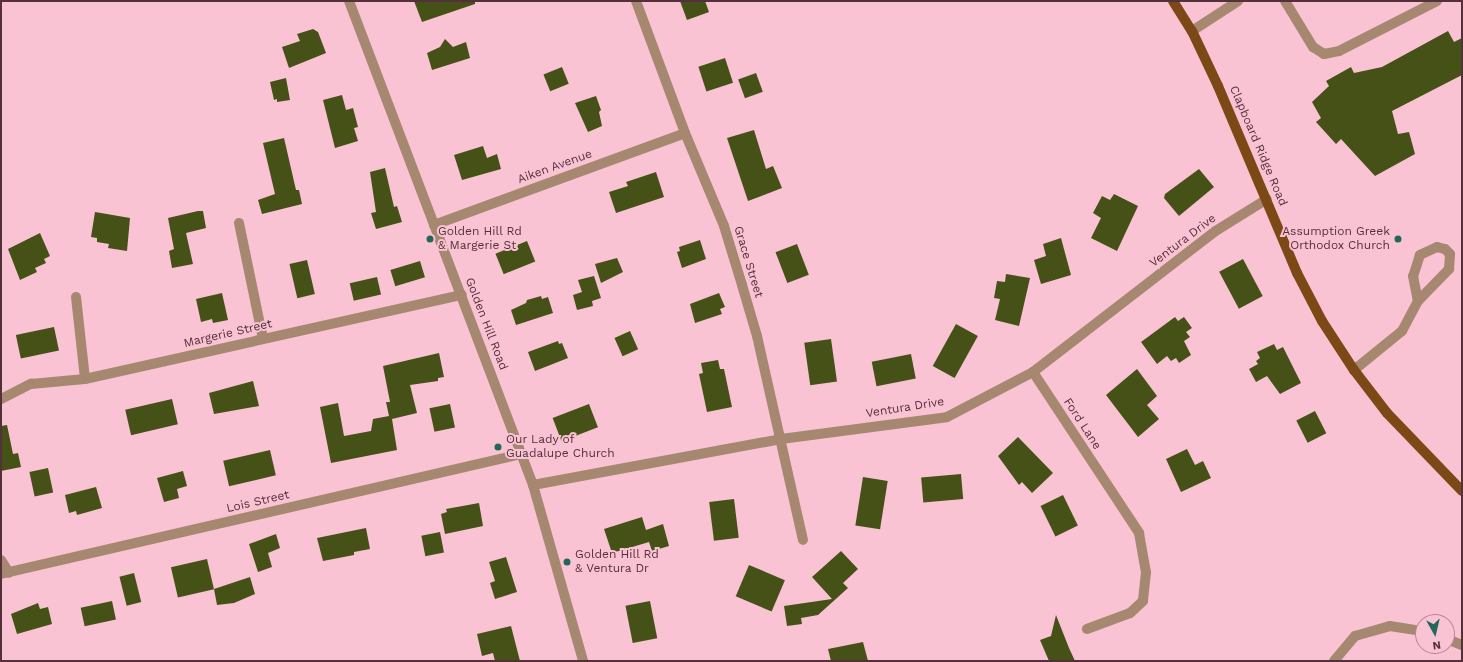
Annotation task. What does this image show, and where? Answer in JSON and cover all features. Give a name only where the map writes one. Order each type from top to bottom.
[{"type":"main road","name":"Clapboard Ridge Road","points":[[1173,1],[1180,6],[1218,86],[1267,199],[1296,273],[1322,321],[1354,370],[1387,413],[1462,491]]},
{"type":"street","name":"Golden Hill Road","points":[[349,1],[533,485],[583,661]]},
{"type":"street","name":"Grace Street","points":[[636,1],[685,133],[724,226],[738,270],[756,336],[804,540]]},
{"type":"street","points":[[1192,31],[1238,1]]},
{"type":"street","points":[[1285,1],[1313,47],[1324,54],[1339,51],[1437,1]]},
{"type":"street","name":"Aiken Avenue","points":[[434,225],[685,133]]},
{"type":"street","name":"Ventura Drive","points":[[533,485],[781,439],[947,417],[1033,372],[1214,232],[1267,199]]},
{"type":"street","points":[[239,223],[263,339]]},
{"type":"street","points":[[1354,370],[1402,331],[1418,301],[1450,269],[1450,254],[1445,249],[1438,247],[1420,255],[1413,276],[1418,301]]},
{"type":"street","name":"Margerie Street","points":[[1,399],[31,384],[85,379],[462,295]]},
{"type":"street","points":[[76,297],[85,379]]},
{"type":"street","name":"Ford Lane","points":[[1033,372],[1139,533],[1146,572],[1143,601],[1130,613],[1087,629]]},
{"type":"street","name":"Lois Street","points":[[5,574],[522,454]]},
{"type":"street","points":[[1,560],[5,574]]},
{"type":"street","points":[[1334,661],[1355,636],[1390,626],[1415,630]]},
{"type":"building","points":[[414,1],[475,1],[475,4],[422,22]]},
{"type":"building","points":[[680,1],[705,1],[709,12],[687,20]]},
{"type":"building","points":[[313,29],[318,32],[326,53],[289,68],[282,47],[300,41],[297,34]]},
{"type":"building","points":[[1448,31],[1454,42],[1462,38],[1462,75],[1392,111],[1398,134],[1409,132],[1415,154],[1375,176],[1341,139],[1336,144],[1316,122],[1321,118],[1312,102],[1329,86],[1326,81],[1351,67],[1354,73],[1382,67]]},
{"type":"building","points":[[445,39],[453,47],[466,42],[470,58],[432,70],[427,53],[440,47]]},
{"type":"building","points":[[725,58],[733,83],[706,91],[698,67]]},
{"type":"building","points":[[562,67],[569,84],[550,91],[543,74]]},
{"type":"building","points":[[756,73],[763,92],[745,98],[738,79]]},
{"type":"building","points":[[286,78],[290,100],[277,102],[277,99],[274,100],[270,82]]},
{"type":"building","points":[[342,95],[346,110],[353,108],[358,127],[354,128],[358,141],[335,148],[323,100]]},
{"type":"building","points":[[596,96],[601,110],[599,112],[602,126],[588,132],[575,103]]},
{"type":"building","points":[[754,130],[766,169],[773,166],[782,188],[748,201],[727,138]]},
{"type":"building","points":[[284,138],[296,190],[299,190],[302,204],[262,214],[258,200],[275,194],[263,143]]},
{"type":"building","points":[[483,146],[487,158],[497,154],[501,169],[462,180],[454,155]]},
{"type":"building","points":[[385,168],[394,207],[397,206],[402,222],[376,229],[371,213],[376,212],[370,172]]},
{"type":"building","points":[[1199,169],[1214,187],[1179,216],[1164,198],[1165,194]]},
{"type":"building","points":[[656,172],[664,197],[616,213],[609,192],[628,186],[626,182]]},
{"type":"building","points":[[1114,194],[1138,206],[1117,251],[1091,238],[1101,218],[1093,213],[1102,196],[1110,200]]},
{"type":"building","points":[[203,211],[206,228],[186,233],[193,264],[172,268],[169,251],[174,249],[168,218]]},
{"type":"building","points":[[95,212],[130,218],[127,251],[108,248],[109,244],[97,242],[97,238],[91,237]]},
{"type":"building","points":[[40,233],[50,256],[44,259],[46,263],[35,268],[37,272],[20,280],[8,249]]},
{"type":"building","points":[[1061,238],[1071,275],[1041,284],[1034,260],[1046,256],[1043,244]]},
{"type":"building","points":[[700,240],[706,259],[682,268],[677,252],[680,251],[679,247]]},
{"type":"building","points":[[527,241],[535,261],[504,274],[495,254]]},
{"type":"building","points":[[797,244],[809,275],[787,283],[776,252]]},
{"type":"building","points":[[617,258],[623,272],[601,283],[595,264]]},
{"type":"building","points":[[1243,259],[1263,296],[1239,309],[1219,272]]},
{"type":"building","points":[[307,260],[315,294],[297,298],[289,264]]},
{"type":"building","points":[[420,261],[425,277],[395,286],[390,270]]},
{"type":"building","points":[[1006,274],[1030,278],[1019,326],[995,320],[1000,299],[994,298],[997,281],[1005,282]]},
{"type":"building","points":[[594,276],[601,298],[592,301],[593,306],[577,310],[573,295],[582,292],[578,280]]},
{"type":"building","points":[[377,277],[381,295],[354,301],[350,283]]},
{"type":"building","points":[[222,293],[228,320],[213,323],[212,319],[201,322],[196,299]]},
{"type":"building","points":[[719,293],[725,307],[720,309],[722,314],[695,323],[690,304]]},
{"type":"building","points":[[541,296],[542,299],[548,297],[553,313],[516,325],[511,310],[526,303],[527,300]]},
{"type":"building","points":[[1175,317],[1178,321],[1184,317],[1192,328],[1186,332],[1190,337],[1184,341],[1191,355],[1179,363],[1176,358],[1171,361],[1167,356],[1157,364],[1141,342]]},
{"type":"building","points":[[956,324],[978,336],[955,378],[933,366]]},
{"type":"building","points":[[54,327],[59,350],[21,359],[16,335]]},
{"type":"building","points":[[630,331],[638,349],[623,356],[614,338]]},
{"type":"building","points":[[831,339],[837,382],[810,385],[804,343]]},
{"type":"building","points":[[558,341],[559,344],[562,343],[568,358],[535,371],[528,352]]},
{"type":"building","points":[[1274,344],[1277,350],[1283,347],[1301,383],[1280,394],[1267,376],[1256,382],[1249,369],[1258,364],[1256,361],[1260,358],[1257,352]]},
{"type":"building","points":[[439,353],[444,377],[438,378],[438,381],[410,385],[417,413],[392,419],[397,450],[331,463],[320,407],[338,403],[344,436],[371,431],[373,419],[389,416],[386,402],[390,402],[383,366]]},
{"type":"building","points":[[911,354],[916,379],[877,386],[872,362]]},
{"type":"building","points":[[718,360],[720,369],[724,369],[732,407],[707,412],[699,374],[703,373],[701,363]]},
{"type":"building","points":[[1137,369],[1157,396],[1147,405],[1159,419],[1138,437],[1106,395]]},
{"type":"building","points":[[253,381],[259,406],[214,414],[209,393]]},
{"type":"building","points":[[172,399],[178,424],[131,435],[125,410]]},
{"type":"building","points":[[450,404],[455,427],[434,432],[429,408]]},
{"type":"building","points":[[589,404],[598,427],[562,441],[553,418]]},
{"type":"building","points":[[1315,411],[1326,433],[1308,443],[1296,421]]},
{"type":"building","points":[[7,425],[13,454],[18,453],[21,467],[1,471],[1,426]]},
{"type":"building","points":[[1018,437],[1053,473],[1032,493],[1022,482],[1019,485],[998,456]]},
{"type":"building","points":[[1187,449],[1195,465],[1203,461],[1211,478],[1181,492],[1166,459]]},
{"type":"building","points":[[270,450],[276,475],[229,486],[223,461]]},
{"type":"building","points":[[48,468],[53,492],[35,496],[29,472]]},
{"type":"building","points":[[183,471],[187,486],[177,489],[179,498],[164,502],[157,478]]},
{"type":"building","points":[[961,474],[963,499],[923,502],[921,477]]},
{"type":"building","points":[[863,477],[888,481],[880,529],[855,525]]},
{"type":"building","points":[[96,487],[102,508],[77,515],[76,511],[69,513],[65,495]]},
{"type":"building","points":[[1063,495],[1078,526],[1055,537],[1041,506]]},
{"type":"building","points":[[734,499],[739,538],[714,541],[709,502]]},
{"type":"building","points":[[479,503],[483,526],[445,534],[441,514],[447,512],[446,509]]},
{"type":"building","points":[[642,517],[646,530],[663,524],[669,546],[652,551],[649,542],[612,553],[604,529]]},
{"type":"building","points":[[366,528],[370,549],[354,552],[354,555],[323,561],[317,538]]},
{"type":"building","points":[[440,532],[444,553],[425,556],[421,536]]},
{"type":"building","points":[[276,534],[280,548],[268,553],[272,567],[258,572],[249,544]]},
{"type":"building","points":[[841,551],[858,569],[843,583],[848,588],[818,615],[801,618],[802,624],[787,626],[784,606],[832,599],[812,577]]},
{"type":"building","points":[[506,557],[517,592],[495,599],[490,583],[495,581],[489,562]]},
{"type":"building","points":[[207,559],[214,589],[178,598],[171,567]]},
{"type":"building","points":[[749,565],[785,580],[772,612],[736,596]]},
{"type":"building","points":[[134,573],[141,602],[127,606],[119,577]]},
{"type":"building","points":[[250,577],[255,594],[234,603],[217,605],[214,589]]},
{"type":"building","points":[[112,601],[116,620],[85,626],[81,608]]},
{"type":"building","points":[[650,601],[657,638],[633,643],[625,606]]},
{"type":"building","points":[[38,603],[40,609],[48,607],[52,624],[17,634],[11,614]]},
{"type":"building","points":[[1056,615],[1075,661],[1049,661],[1040,640],[1051,636]]},
{"type":"building","points":[[511,626],[520,661],[495,661],[493,653],[482,656],[477,634]]},
{"type":"building","points":[[863,642],[868,661],[831,661],[828,649]]},
{"type":"place","name":"Golden Hill Rd & Margerie St","points":[[430,239]]},
{"type":"place","name":"Assumption Greek Orthodox Church","points":[[1398,239]]},
{"type":"place","name":"Our Lady of Guadalupe Church","points":[[498,447]]},
{"type":"place","name":"Golden Hill Rd & Ventura Dr","points":[[567,562]]}]
